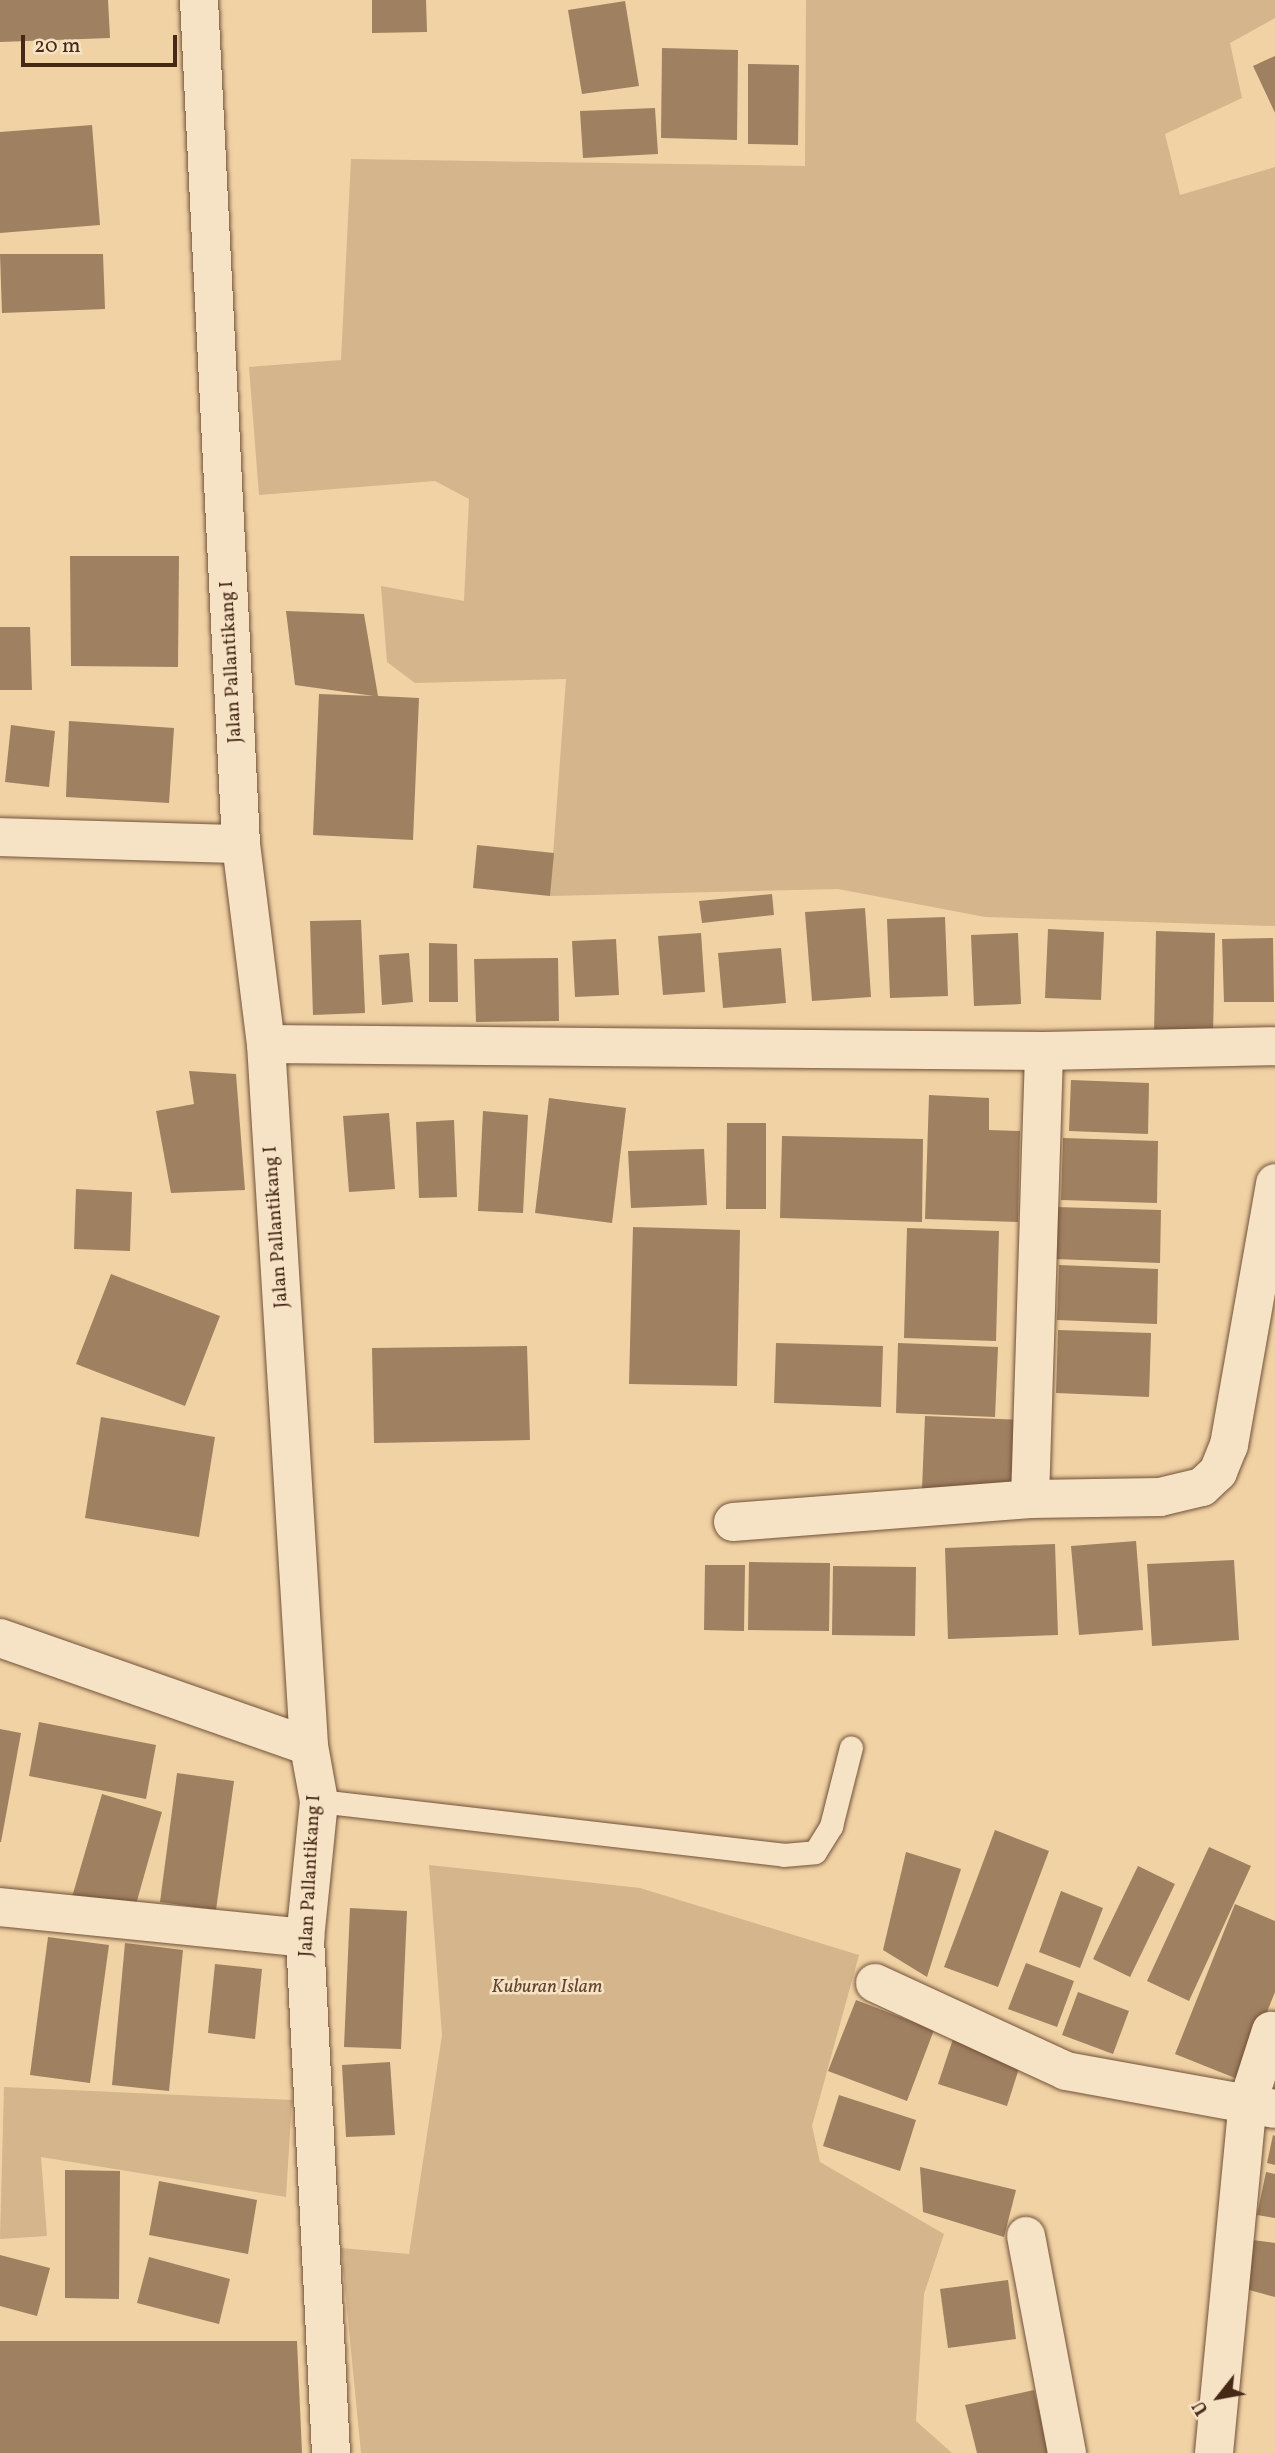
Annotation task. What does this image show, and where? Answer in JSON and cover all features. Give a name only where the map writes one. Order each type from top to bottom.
[{"type":"street","name":"Jalan Pallantikang I","points":[[199,0],[241,844],[266,1044],[309,1746],[318,1801],[305,1938],[331,2453]]},
{"type":"street","points":[[0,837],[241,844]]},
{"type":"street","points":[[266,1044],[1044,1051],[1275,1046]]},
{"type":"street","points":[[1030,1499],[1044,1051]]},
{"type":"street","points":[[733,1522],[1030,1499],[1160,1497],[1202,1486],[1218,1472],[1229,1445],[1275,1183]]},
{"type":"street","points":[[0,1638],[309,1746]]},
{"type":"street","points":[[0,1907],[305,1938]]},
{"type":"street","points":[[874,1983],[1066,2071],[1261,2106]]},
{"type":"street","points":[[1214,2453],[1271,2031]]},
{"type":"street","points":[[1026,2236],[1067,2453]]},
{"type":"lane","points":[[318,1801],[783,1855],[815,1852],[831,1826],[851,1746]]},
{"type":"green space","points":[[806,0],[1275,0],[1275,18],[1230,43],[1242,98],[1165,134],[1180,195],[1275,167],[1275,926],[985,917],[838,889],[550,896],[566,679],[415,683],[387,662],[381,586],[464,601],[469,499],[435,481],[259,495],[249,367],[341,360],[351,159],[805,166]]},
{"type":"green space","name":"Kuburan Islam","points":[[429,1865],[640,1888],[859,1955],[812,2126],[820,2162],[944,2234],[924,2294],[916,2421],[952,2453],[361,2453],[341,2248],[409,2254],[442,2035]]},
{"type":"green space","points":[[4,2087],[292,2100],[286,2197],[41,2157],[47,2236],[0,2239]]},
{"type":"building","points":[[0,0],[108,0],[110,38],[0,42]]},
{"type":"building","points":[[372,0],[426,0],[427,32],[372,33]]},
{"type":"building","points":[[625,1],[639,86],[582,94],[568,10]]},
{"type":"building","points":[[662,48],[738,50],[737,140],[661,138]]},
{"type":"building","points":[[1275,56],[1275,113],[1253,66]]},
{"type":"building","points":[[748,64],[799,65],[798,145],[748,144]]},
{"type":"building","points":[[655,108],[658,154],[583,158],[580,111]]},
{"type":"building","points":[[92,125],[100,225],[0,233],[0,132]]},
{"type":"building","points":[[0,254],[103,254],[105,309],[2,313]]},
{"type":"building","points":[[70,556],[179,556],[178,667],[71,666]]},
{"type":"building","points":[[286,611],[364,614],[378,696],[419,698],[413,840],[313,835],[319,694],[374,696],[295,685]]},
{"type":"building","points":[[0,627],[30,627],[32,690],[0,690]]},
{"type":"building","points":[[69,721],[174,728],[169,803],[66,797]]},
{"type":"building","points":[[11,725],[55,731],[49,787],[5,782]]},
{"type":"building","points":[[477,845],[554,853],[550,896],[473,888]]},
{"type":"building","points":[[772,894],[774,915],[702,923],[699,901]]},
{"type":"building","points":[[865,908],[871,997],[812,1001],[805,912]]},
{"type":"building","points":[[945,917],[948,996],[890,998],[887,919]]},
{"type":"building","points":[[361,920],[365,1013],[313,1015],[310,921]]},
{"type":"building","points":[[1048,929],[1104,932],[1101,1000],[1045,998]]},
{"type":"building","points":[[1156,931],[1215,933],[1213,1037],[1154,1035]]},
{"type":"building","points":[[701,933],[705,992],[663,995],[658,936]]},
{"type":"building","points":[[1018,933],[1021,1004],[974,1006],[971,935]]},
{"type":"building","points":[[1273,938],[1274,1002],[1224,1002],[1222,939]]},
{"type":"building","points":[[616,939],[619,995],[575,997],[572,941]]},
{"type":"building","points":[[429,943],[457,944],[458,1002],[429,1002]]},
{"type":"building","points":[[781,948],[786,1003],[723,1008],[718,953]]},
{"type":"building","points":[[409,953],[413,1002],[382,1005],[379,955]]},
{"type":"building","points":[[558,958],[559,1021],[476,1022],[474,959]]},
{"type":"building","points":[[189,1071],[236,1074],[245,1190],[171,1193],[156,1111],[194,1104]]},
{"type":"building","points":[[1071,1080],[1149,1083],[1148,1134],[1069,1131]]},
{"type":"building","points":[[929,1095],[989,1098],[989,1130],[1020,1131],[1018,1222],[925,1219]]},
{"type":"building","points":[[549,1098],[626,1108],[612,1223],[535,1213]]},
{"type":"building","points":[[483,1111],[528,1115],[523,1213],[478,1211]]},
{"type":"building","points":[[389,1113],[395,1189],[349,1192],[343,1116]]},
{"type":"building","points":[[454,1120],[457,1197],[419,1198],[416,1122]]},
{"type":"building","points":[[727,1123],[766,1123],[766,1209],[726,1209]]},
{"type":"building","points":[[782,1136],[923,1139],[922,1222],[780,1218]]},
{"type":"building","points":[[1063,1138],[1158,1141],[1157,1203],[1061,1200]]},
{"type":"building","points":[[704,1149],[707,1205],[631,1208],[628,1151]]},
{"type":"building","points":[[76,1189],[132,1192],[130,1251],[74,1249]]},
{"type":"building","points":[[1056,1207],[1161,1210],[1160,1263],[1055,1259]]},
{"type":"building","points":[[633,1227],[740,1230],[737,1386],[629,1384]]},
{"type":"building","points":[[907,1228],[999,1231],[996,1341],[904,1338]]},
{"type":"building","points":[[1059,1265],[1158,1269],[1157,1324],[1057,1320]]},
{"type":"building","points":[[111,1274],[220,1316],[185,1406],[76,1364]]},
{"type":"building","points":[[1058,1330],[1151,1333],[1149,1397],[1056,1393]]},
{"type":"building","points":[[776,1343],[883,1346],[881,1407],[774,1403]]},
{"type":"building","points":[[898,1343],[998,1347],[995,1417],[896,1413]]},
{"type":"building","points":[[527,1346],[530,1440],[374,1443],[372,1348]]},
{"type":"building","points":[[925,1416],[1022,1420],[1020,1492],[922,1489]]},
{"type":"building","points":[[101,1417],[215,1437],[199,1537],[85,1518]]},
{"type":"building","points":[[1136,1541],[1143,1630],[1079,1635],[1071,1546]]},
{"type":"building","points":[[1055,1544],[1058,1635],[948,1639],[945,1548]]},
{"type":"building","points":[[1234,1560],[1239,1640],[1152,1646],[1147,1564]]},
{"type":"building","points":[[749,1562],[830,1563],[829,1631],[748,1630]]},
{"type":"building","points":[[705,1565],[745,1565],[744,1631],[704,1630]]},
{"type":"building","points":[[833,1566],[916,1567],[915,1636],[832,1635]]},
{"type":"building","points":[[39,1722],[156,1745],[146,1799],[29,1776]]},
{"type":"building","points":[[0,1729],[21,1733],[1,1842],[0,1842]]},
{"type":"building","points":[[177,1773],[234,1781],[216,1910],[160,1902]]},
{"type":"building","points":[[102,1794],[162,1812],[133,1915],[72,1897]]},
{"type":"building","points":[[995,1830],[1049,1851],[998,1987],[944,1967]]},
{"type":"building","points":[[1209,1847],[1251,1866],[1189,2001],[1147,1981]]},
{"type":"building","points":[[906,1852],[961,1869],[927,1977],[883,1950]]},
{"type":"building","points":[[1138,1866],[1175,1884],[1130,1977],[1093,1959]]},
{"type":"building","points":[[1061,1891],[1103,1908],[1080,1968],[1039,1952]]},
{"type":"building","points":[[1235,1904],[1275,1921],[1275,1992],[1240,2080],[1175,2054]]},
{"type":"building","points":[[350,1908],[407,1911],[401,2049],[344,2047]]},
{"type":"building","points":[[48,1937],[109,1945],[90,2083],[30,2075]]},
{"type":"building","points":[[125,1943],[183,1950],[169,2091],[112,2085]]},
{"type":"building","points":[[1026,1963],[1074,1981],[1057,2027],[1008,2009]]},
{"type":"building","points":[[215,1964],[262,1969],[255,2039],[208,2033]]},
{"type":"building","points":[[1078,1992],[1129,2011],[1113,2054],[1062,2035]]},
{"type":"building","points":[[856,2000],[934,2030],[907,2101],[828,2071]]},
{"type":"building","points":[[954,2036],[1022,2059],[1007,2106],[938,2084]]},
{"type":"building","points":[[390,2062],[395,2135],[346,2137],[342,2065]]},
{"type":"building","points":[[839,2095],[916,2120],[900,2171],[823,2146]]},
{"type":"building","points":[[1273,2135],[1275,2136],[1275,2165],[1267,2163]]},
{"type":"building","points":[[920,2167],[1016,2190],[1004,2237],[923,2212]]},
{"type":"building","points":[[65,2170],[120,2171],[119,2299],[65,2298]]},
{"type":"building","points":[[1266,2172],[1275,2174],[1275,2218],[1257,2215]]},
{"type":"building","points":[[159,2181],[257,2200],[248,2254],[149,2235]]},
{"type":"building","points":[[1245,2239],[1275,2243],[1275,2297],[1242,2288]]},
{"type":"building","points":[[0,2255],[50,2268],[37,2316],[0,2306]]},
{"type":"building","points":[[149,2257],[230,2279],[219,2324],[137,2303]]},
{"type":"building","points":[[1008,2280],[1016,2339],[948,2348],[940,2289]]},
{"type":"building","points":[[0,2341],[297,2341],[302,2453],[0,2453]]},
{"type":"building","points":[[1034,2390],[1049,2453],[977,2453],[965,2405]]}]
